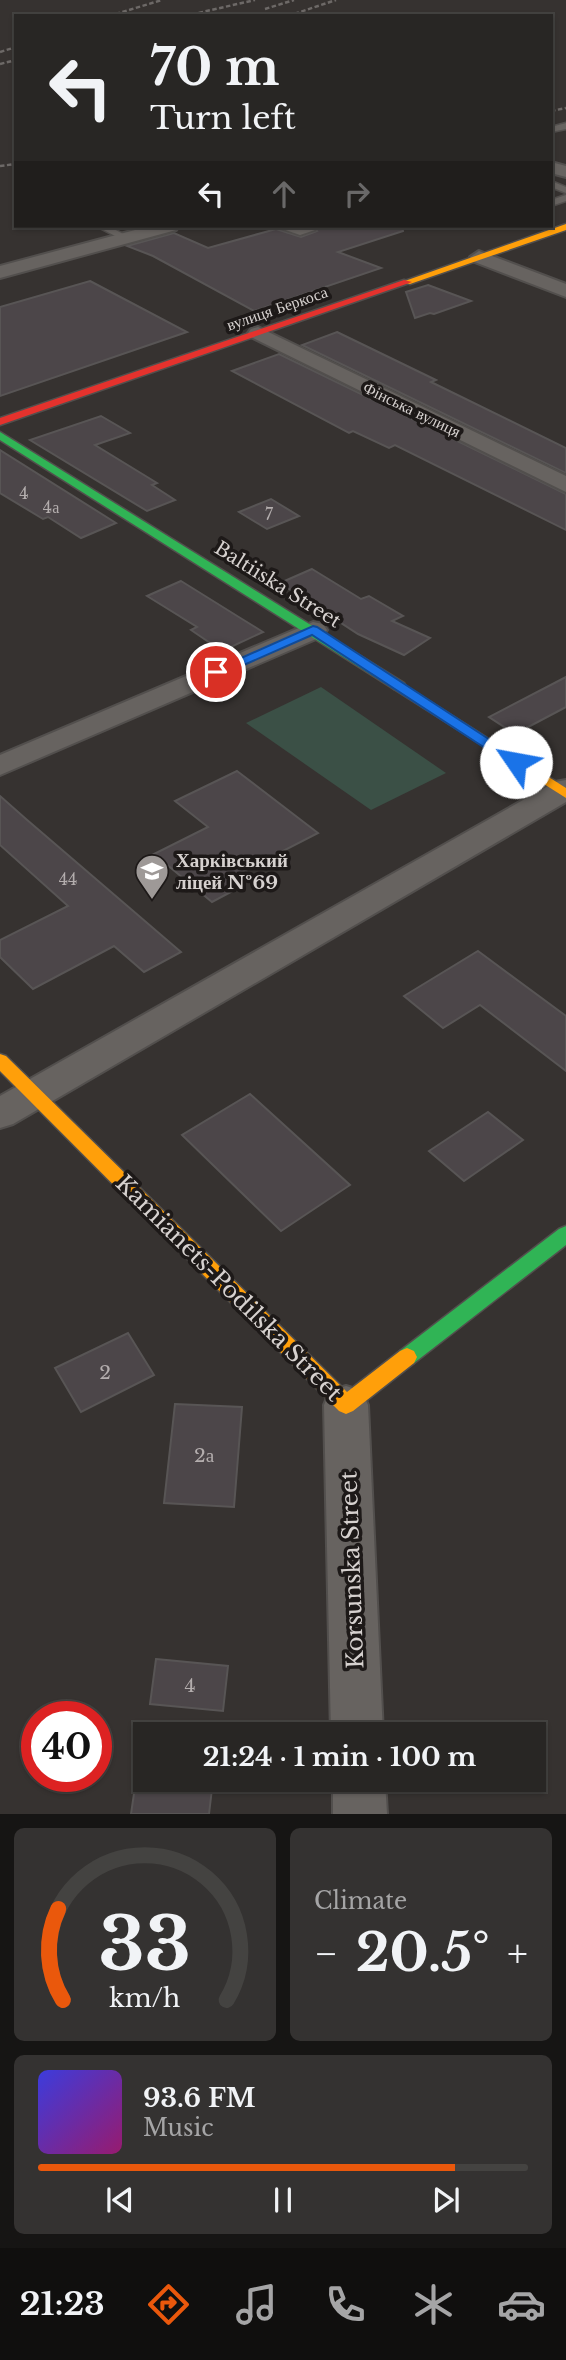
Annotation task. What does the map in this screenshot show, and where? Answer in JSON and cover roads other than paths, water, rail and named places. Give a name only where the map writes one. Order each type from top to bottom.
[{"type":"street","name":"вулиця Беркоса","points":[[0,422],[566,227]]},
{"type":"street","points":[[0,272],[163,228]]},
{"type":"street","points":[[479,257],[566,291]]},
{"type":"street","name":"Фінська вулиця","points":[[258,333],[566,485]]},
{"type":"street","name":"Baltiiska Street","points":[[0,435],[313,630],[565,792]]},
{"type":"street","points":[[0,766],[313,630]]},
{"type":"street","points":[[0,1114],[565,792]]},
{"type":"street","name":"Kamianets-Podilska Street","points":[[0,1060],[346,1405],[566,1234]]},
{"type":"street","name":"Korsunska Street","points":[[346,1405],[357,1722]]},
{"type":"street","points":[[359,1792],[360,1814]]},
{"type":"lane","points":[[105,228],[126,238]]},
{"type":"lane","points":[[286,228],[299,232],[310,230]]},
{"type":"railway","points":[[116,14],[162,0]]},
{"type":"railway","points":[[194,14],[255,0]]},
{"type":"railway","points":[[265,9],[294,0]]},
{"type":"railway","points":[[294,14],[336,0]]},
{"type":"railway","points":[[0,52],[14,48]]},
{"type":"railway","points":[[0,64],[14,60]]},
{"type":"railway","points":[[553,111],[566,108]]},
{"type":"railway","points":[[0,166],[14,164]]},
{"type":"place","name":"Харківський ліцей №69","points":[[152,901]]}]
